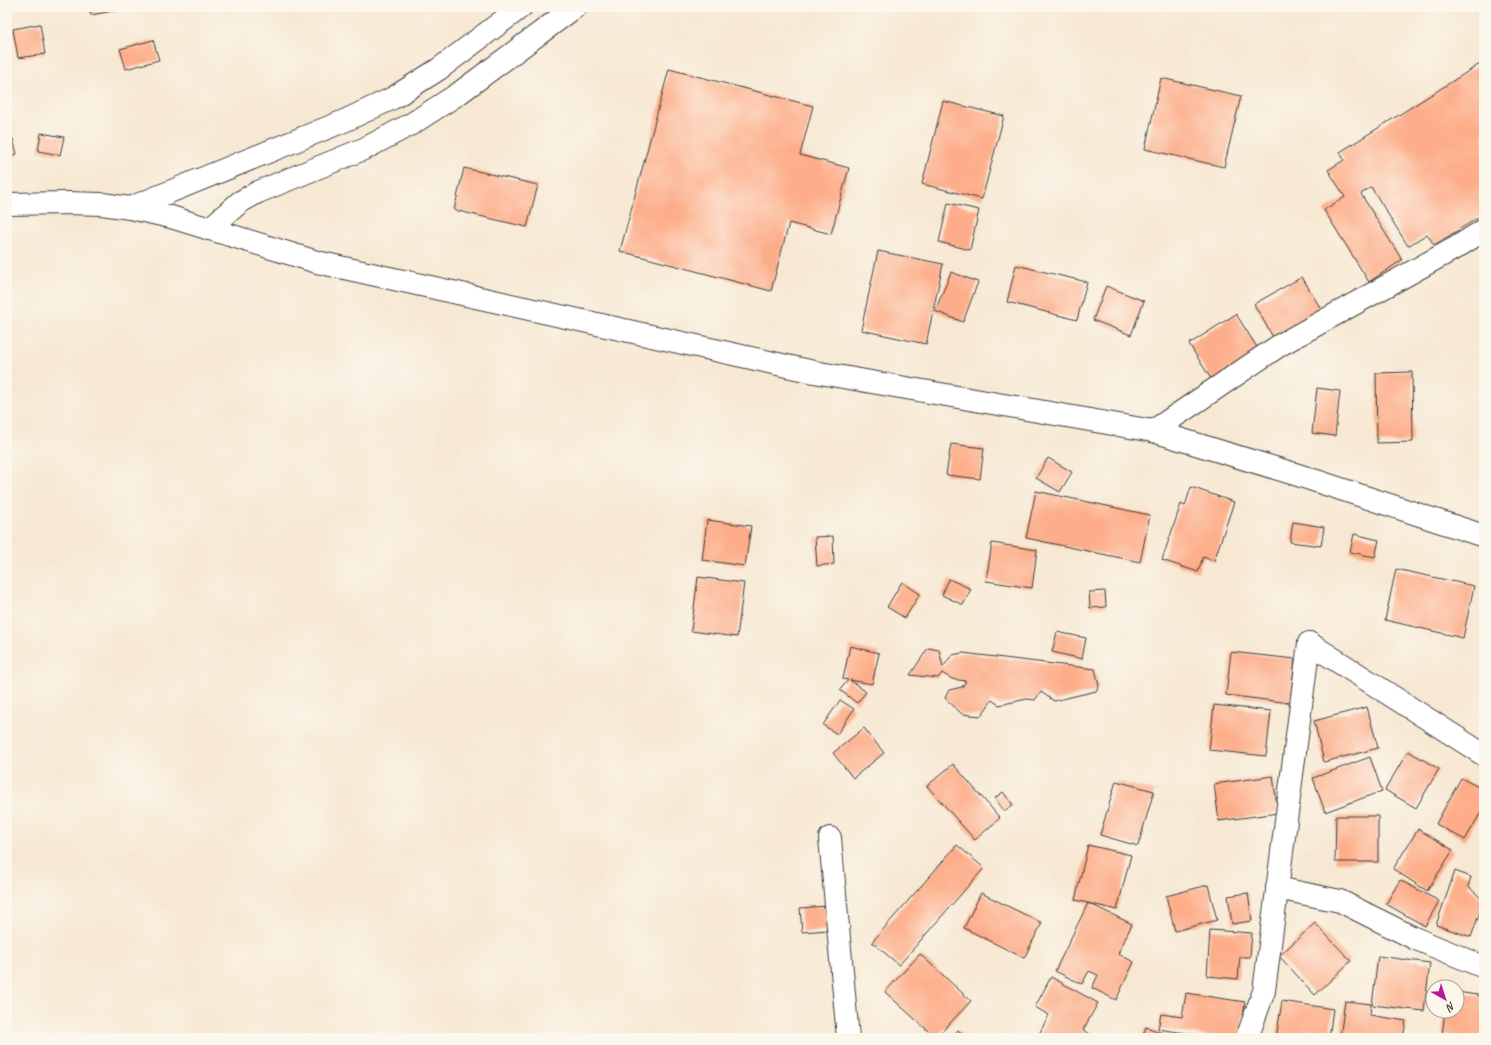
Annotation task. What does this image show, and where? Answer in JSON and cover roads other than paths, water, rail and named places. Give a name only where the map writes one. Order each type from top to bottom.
[{"type":"street","points":[[130,208],[344,121],[393,98],[439,69],[522,7]]},
{"type":"street","points":[[209,229],[240,202],[258,192],[366,148],[413,123],[458,94],[575,7]]},
{"type":"street","points":[[7,204],[102,204],[130,208],[171,217],[317,262],[814,372],[1153,431],[1298,475],[1484,536]]},
{"type":"street","points":[[1153,431],[1280,344],[1457,247],[1484,230]]},
{"type":"street","points":[[1247,1038],[1264,991],[1309,643],[1484,755]]},
{"type":"street","points":[[830,838],[848,1038]]},
{"type":"street","points":[[1277,888],[1340,901],[1414,938],[1484,967]]}]
